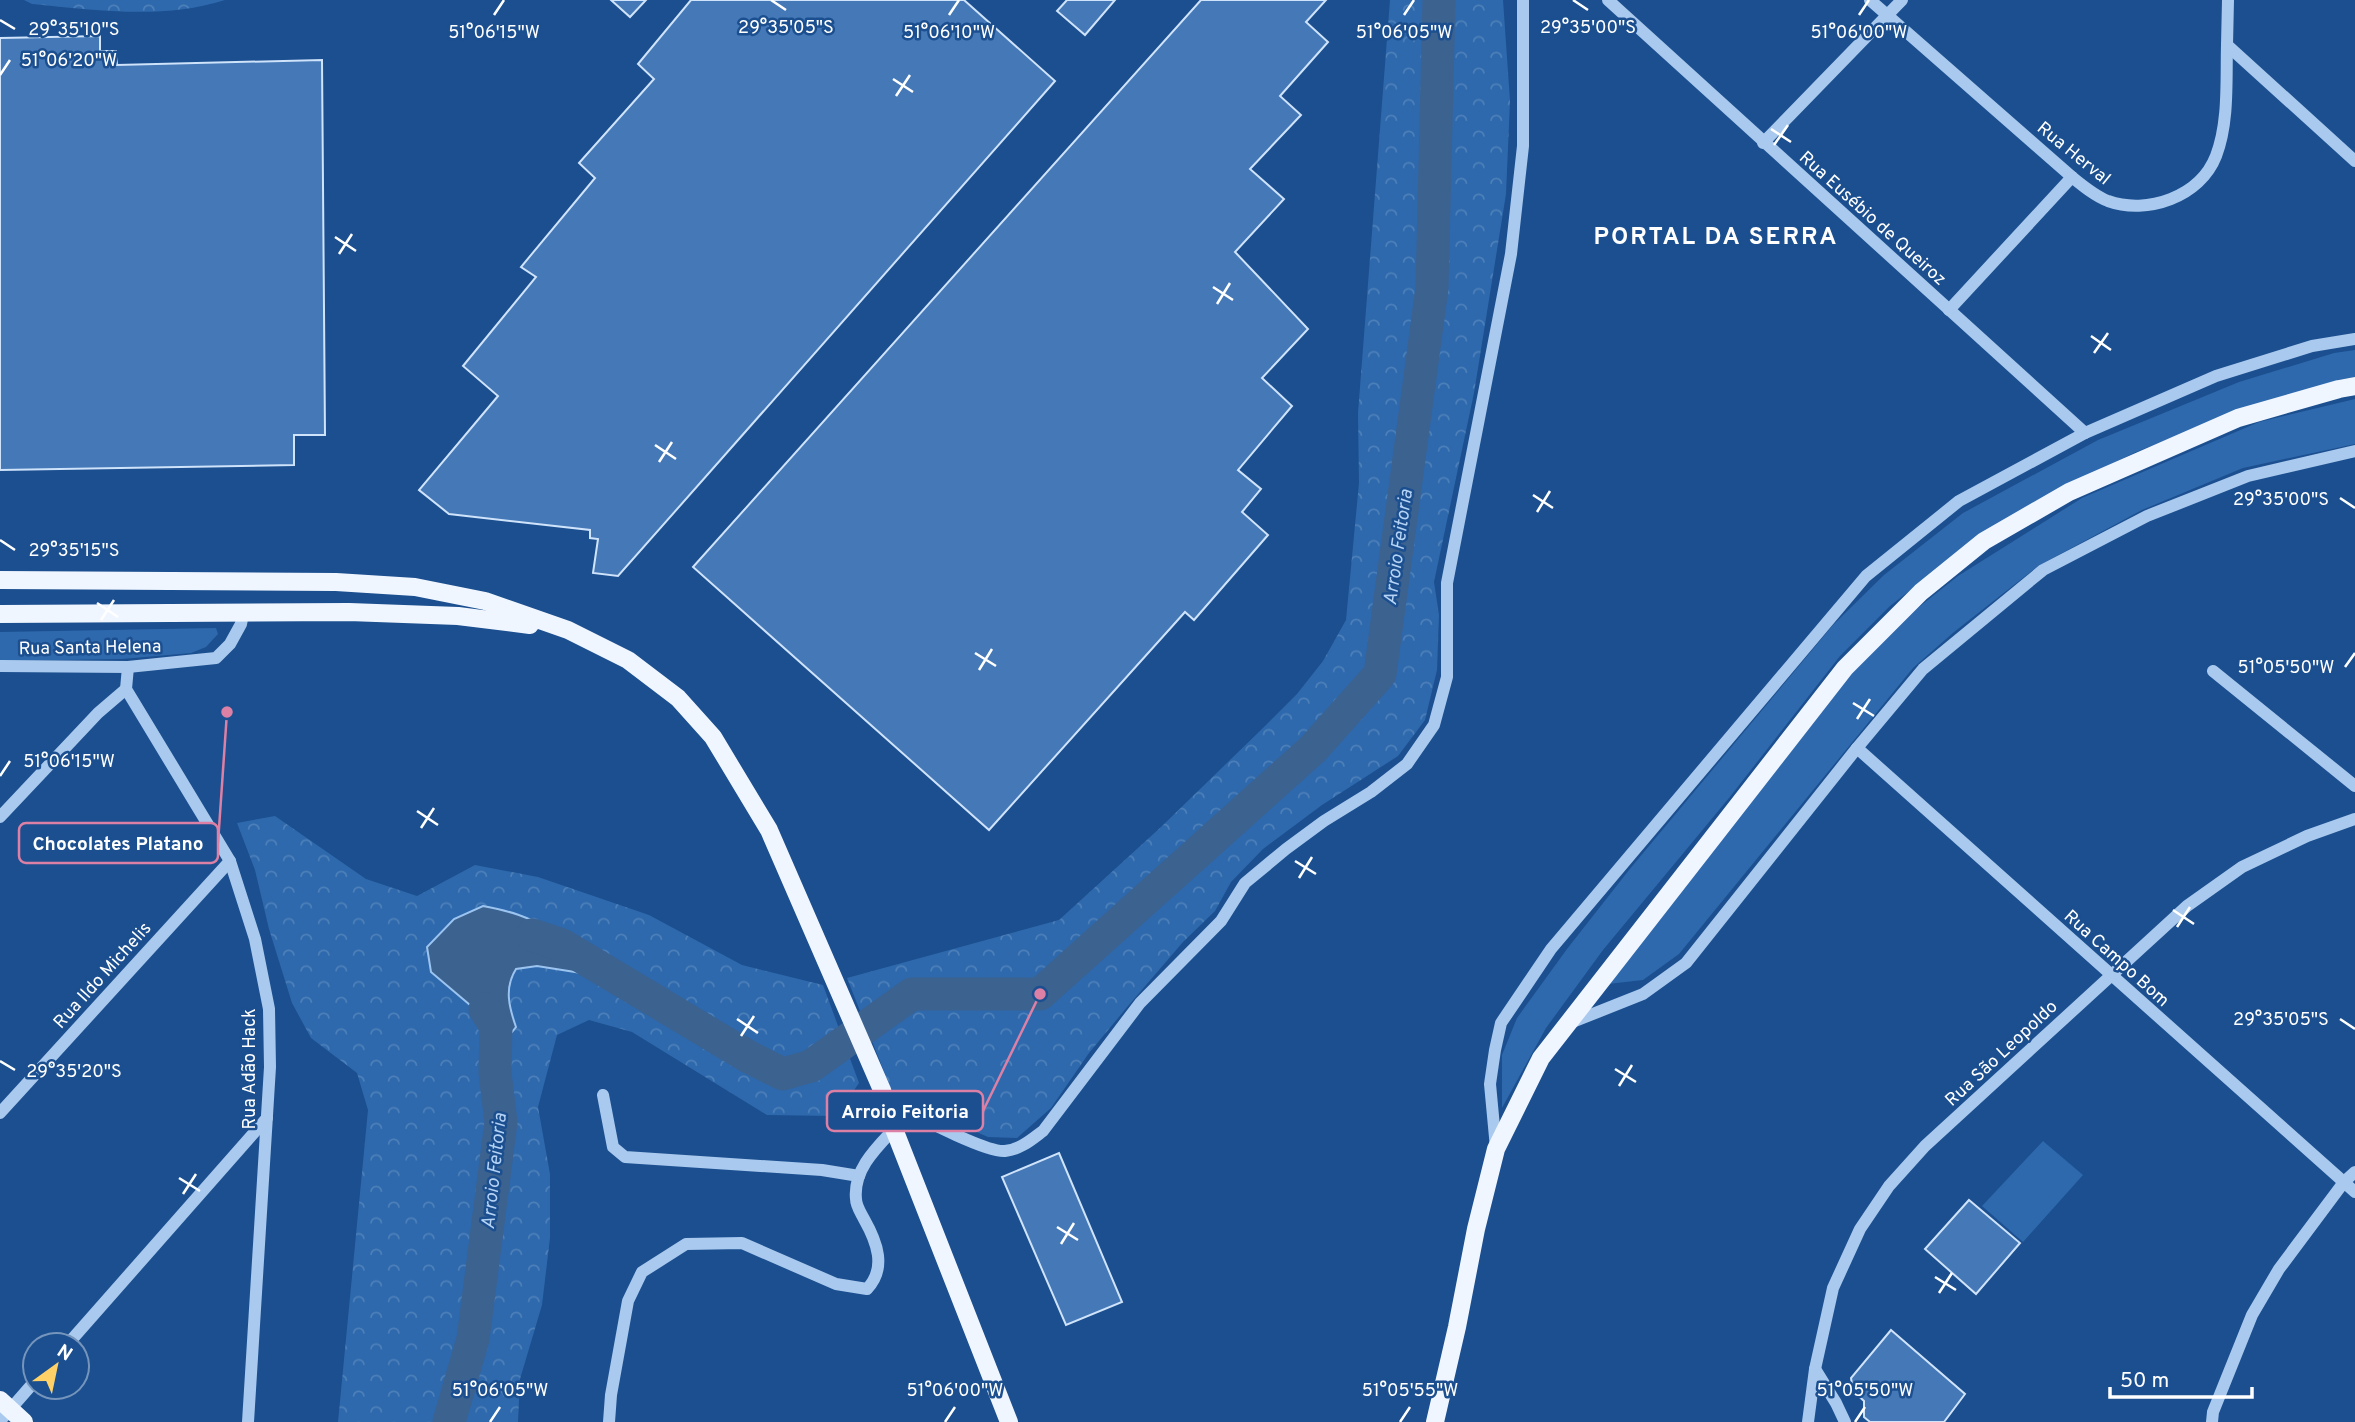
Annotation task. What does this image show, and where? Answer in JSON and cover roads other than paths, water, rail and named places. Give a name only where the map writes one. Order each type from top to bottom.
[{"type":"main road","points":[[1435,1422],[1496,1149],[1541,1058],[1844,668],[1921,592],[1984,541],[2069,492],[2238,418],[2355,386]]},
{"type":"main road","points":[[0,580],[336,582],[415,587],[485,601],[568,630],[628,660],[678,698],[713,737],[769,830],[884,1095],[894,1129],[1009,1422]]},
{"type":"main road","points":[[0,614],[349,612],[458,616],[568,630]]},
{"type":"main road","points":[[3,1410],[24,1422]]},
{"type":"street","points":[[884,1095],[960,1136],[1003,1152],[1023,1146],[1043,1131],[1140,1003],[1221,921],[1245,883],[1286,849],[1371,793],[1407,764],[1434,724],[1447,677],[1447,583],[1511,254],[1523,146],[1523,0]]},
{"type":"street","name":"Rua Eusébio de Queiroz","points":[[1608,0],[2085,433]]},
{"type":"street","name":"Rua Herval","points":[[1870,0],[2072,177],[2105,200],[2136,206],[2154,205],[2170,200],[2193,186],[2209,169],[2219,144],[2226,99],[2228,0]]},
{"type":"street","points":[[1763,143],[1902,0]]},
{"type":"street","points":[[2227,45],[2355,161]]},
{"type":"street","points":[[1950,310],[2072,177]]},
{"type":"street","points":[[1496,1149],[1490,1084],[1494,1049],[1501,1023],[1550,949],[1866,576],[1959,501],[2085,433],[2217,376],[2312,346],[2355,339]]},
{"type":"street","points":[[1568,1024],[1643,994],[1686,963],[1923,668],[2043,570],[2147,516],[2249,476],[2355,451]]},
{"type":"street","name":"Rua Santa Helena","points":[[0,666],[128,667],[216,658],[230,644],[241,624],[243,614]]},
{"type":"street","points":[[0,817],[98,713],[126,688],[128,667]]},
{"type":"street","points":[[2213,671],[2355,786]]},
{"type":"street","name":"Rua Adão Hack","points":[[126,688],[230,861],[255,939],[269,1009],[270,1067],[247,1422]]},
{"type":"street","name":"Rua Campo Bom","points":[[1857,748],[2355,1192]]},
{"type":"street","name":"Rua São Leopoldo","points":[[1808,1422],[1815,1369],[1833,1288],[1860,1229],[1889,1186],[1925,1146],[2187,906],[2242,867],[2306,836],[2355,818]]},
{"type":"street","name":"Rua Ildo Michelis","points":[[0,1113],[230,861]]},
{"type":"street","points":[[603,1095],[613,1147],[625,1157],[822,1170],[859,1176]]},
{"type":"street","points":[[79,1331],[267,1117]]},
{"type":"street","points":[[609,1422],[611,1395],[628,1301],[642,1272],[686,1244],[742,1242],[835,1284],[867,1289],[877,1279],[879,1257],[856,1199],[859,1176],[872,1153],[894,1129]]},
{"type":"street","points":[[2212,1422],[2213,1412],[2252,1315],[2279,1269],[2355,1171]]},
{"type":"street","points":[[1815,1369],[1845,1422]]},
{"type":"street","points":[[3,1410],[21,1394]]},
{"type":"waterway","name":"Arroio Feitoria","points":[[532,935],[562,945],[749,1057],[783,1074],[811,1066],[912,994],[1040,994],[1313,749],[1380,674],[1432,288],[1439,0]]},
{"type":"waterway","name":"Arroio Feitoria","points":[[449,1422],[473,1339],[501,1122],[495,1073],[496,1027],[485,1009]]},
{"type":"place","name":"Chocolates Platano","points":[[227,712]]},
{"type":"place","name":"Arroio Feitoria","points":[[1040,994]]},
{"type":"district","name":"PORTAL DA SERRA","points":[[1716,236]]}]
